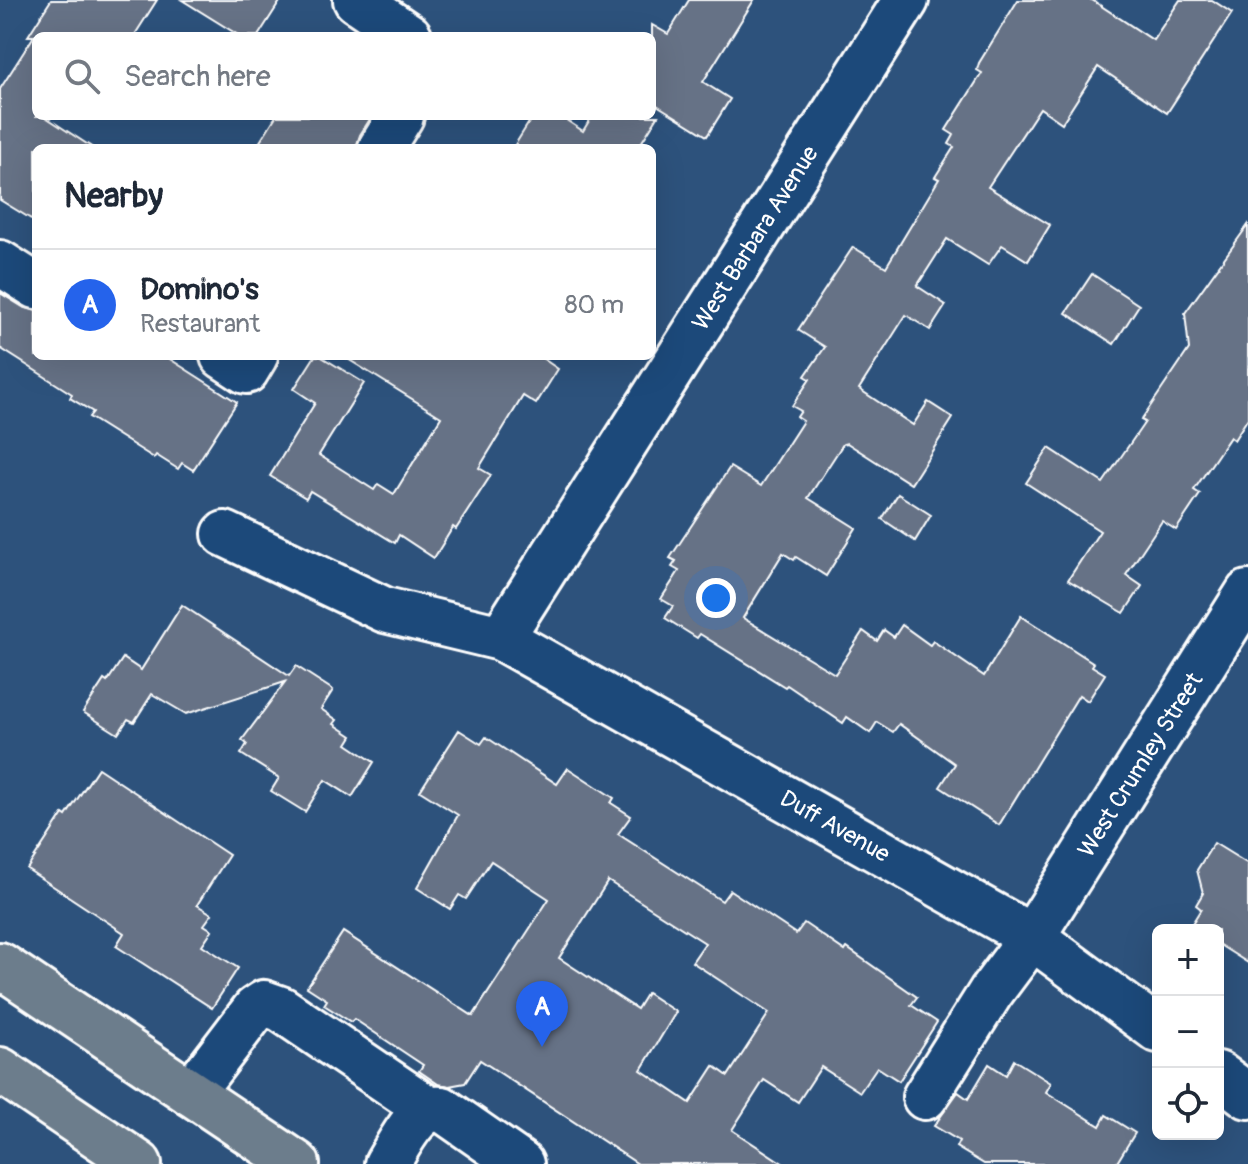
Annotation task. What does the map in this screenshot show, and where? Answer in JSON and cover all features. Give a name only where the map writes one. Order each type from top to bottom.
[{"type":"main road","points":[[0,965],[297,1164]]},
{"type":"main road","points":[[0,1070],[123,1160]]},
{"type":"street","points":[[356,0],[403,32]]},
{"type":"street","name":"West Barbara Avenue","points":[[501,638],[906,0]]},
{"type":"street","points":[[384,144],[398,120]]},
{"type":"street","points":[[0,263],[32,283]]},
{"type":"street","name":"Duff Avenue","points":[[225,534],[385,610],[501,638],[1032,937],[1152,1026]]},
{"type":"street","name":"West Crumley Street","points":[[925,1097],[991,992],[1032,937],[1248,593]]},
{"type":"street","points":[[191,1093],[255,1009],[264,1003],[281,1009],[430,1110]]},
{"type":"street","points":[[1224,1078],[1248,1096]]},
{"type":"street","points":[[387,1164],[414,1123],[430,1110],[442,1109],[521,1164]]},
{"type":"building","points":[[51,0],[157,0],[137,32],[32,32],[32,36],[28,36]]},
{"type":"building","points":[[182,0],[281,0],[261,32],[234,32]]},
{"type":"building","points":[[689,0],[754,0],[703,82],[730,99],[707,136],[656,104],[656,32],[652,32],[652,25],[668,34]]},
{"type":"building","points":[[1018,0],[1092,0],[1153,40],[1180,0],[1212,0],[1232,13],[1167,113],[1098,67],[1062,123],[1040,108],[988,187],[1050,225],[1028,261],[1002,245],[988,265],[947,239],[917,286],[946,305],[930,330],[906,315],[859,389],[913,425],[928,402],[953,418],[911,484],[847,443],[843,444],[808,498],[856,528],[826,576],[796,557],[794,560],[783,553],[743,618],[835,674],[863,631],[877,641],[884,630],[894,637],[902,625],[930,645],[933,641],[984,676],[1021,616],[1094,663],[1092,666],[1105,674],[1088,701],[1079,695],[999,825],[940,787],[955,764],[899,724],[893,732],[877,722],[870,733],[847,717],[843,723],[787,685],[785,687],[700,634],[697,638],[665,618],[673,606],[661,599],[679,571],[672,567],[676,561],[670,558],[730,467],[761,486],[803,421],[797,417],[801,411],[792,406],[810,379],[805,376],[825,347],[798,330],[853,247],[886,267],[939,179],[935,177],[954,147],[949,144],[954,135],[946,130],[982,73],[977,70],[979,63]]},
{"type":"building","points":[[32,39],[32,120],[50,120],[87,144],[32,144],[32,220],[0,200],[0,89]]},
{"type":"building","points":[[274,120],[369,120],[357,144],[258,144]]},
{"type":"building","points":[[530,120],[566,120],[583,131],[590,120],[656,120],[640,144],[516,144]]},
{"type":"building","points":[[1248,225],[1248,418],[1234,440],[1230,437],[1194,490],[1200,494],[1176,530],[1162,521],[1126,575],[1142,586],[1124,613],[1068,580],[1100,531],[1026,483],[1049,448],[1103,483],[1189,349],[1185,313]]},
{"type":"building","points":[[1092,274],[1139,305],[1114,344],[1066,313]]},
{"type":"building","points":[[0,293],[32,310],[32,360],[171,360],[237,402],[193,470],[182,463],[178,469],[156,455],[154,458],[89,417],[93,412],[70,398],[72,394],[0,348]]},
{"type":"building","points":[[312,360],[327,360],[364,383],[319,455],[374,490],[378,484],[394,494],[441,417],[349,360],[545,360],[558,369],[536,404],[523,396],[479,468],[491,475],[434,558],[399,535],[395,543],[310,491],[306,498],[270,476],[315,403],[294,389]]},
{"type":"building","points":[[898,494],[931,515],[915,541],[882,519]]},
{"type":"building","points":[[182,605],[289,676],[296,666],[333,690],[321,709],[337,720],[334,724],[352,736],[347,744],[374,762],[352,797],[325,780],[305,812],[271,791],[279,778],[241,754],[247,744],[242,740],[285,682],[186,714],[152,694],[134,722],[128,719],[118,734],[83,712],[123,658],[141,670]]},
{"type":"building","points":[[459,730],[481,744],[486,737],[557,784],[568,768],[614,798],[611,803],[631,816],[618,834],[722,901],[730,890],[796,934],[804,923],[845,951],[847,948],[917,997],[911,1005],[937,1022],[899,1081],[877,1067],[860,1092],[821,1067],[798,1102],[764,1080],[732,1130],[784,1164],[638,1164],[480,1060],[465,1083],[449,1086],[438,1084],[419,1071],[423,1065],[354,1019],[351,1022],[324,1005],[327,1000],[307,987],[343,932],[473,1016],[549,899],[491,861],[466,899],[459,895],[450,909],[417,888],[458,815],[420,791]],"holes":[[[608,881],[705,943],[692,962],[769,1013],[728,1076],[714,1066],[690,1103],[641,1070],[676,1012],[647,993],[637,1009],[559,958]]]},
{"type":"building","points":[[98,768],[229,855],[197,905],[212,914],[204,925],[212,930],[202,945],[238,968],[212,1008],[116,946],[124,933],[27,869]]},
{"type":"building","points":[[1214,843],[1248,864],[1248,963],[1224,948],[1224,924],[1192,924],[1201,909],[1196,905],[1203,893],[1197,870]]},
{"type":"building","points":[[1014,1060],[1051,1083],[1046,1092],[1100,1126],[1106,1115],[1135,1133],[1116,1164],[984,1164],[956,1147],[959,1141],[934,1126],[958,1092],[968,1099],[989,1064],[1006,1075]]},
{"type":"place","name":"Domino's","points":[[542,1047]]}]
